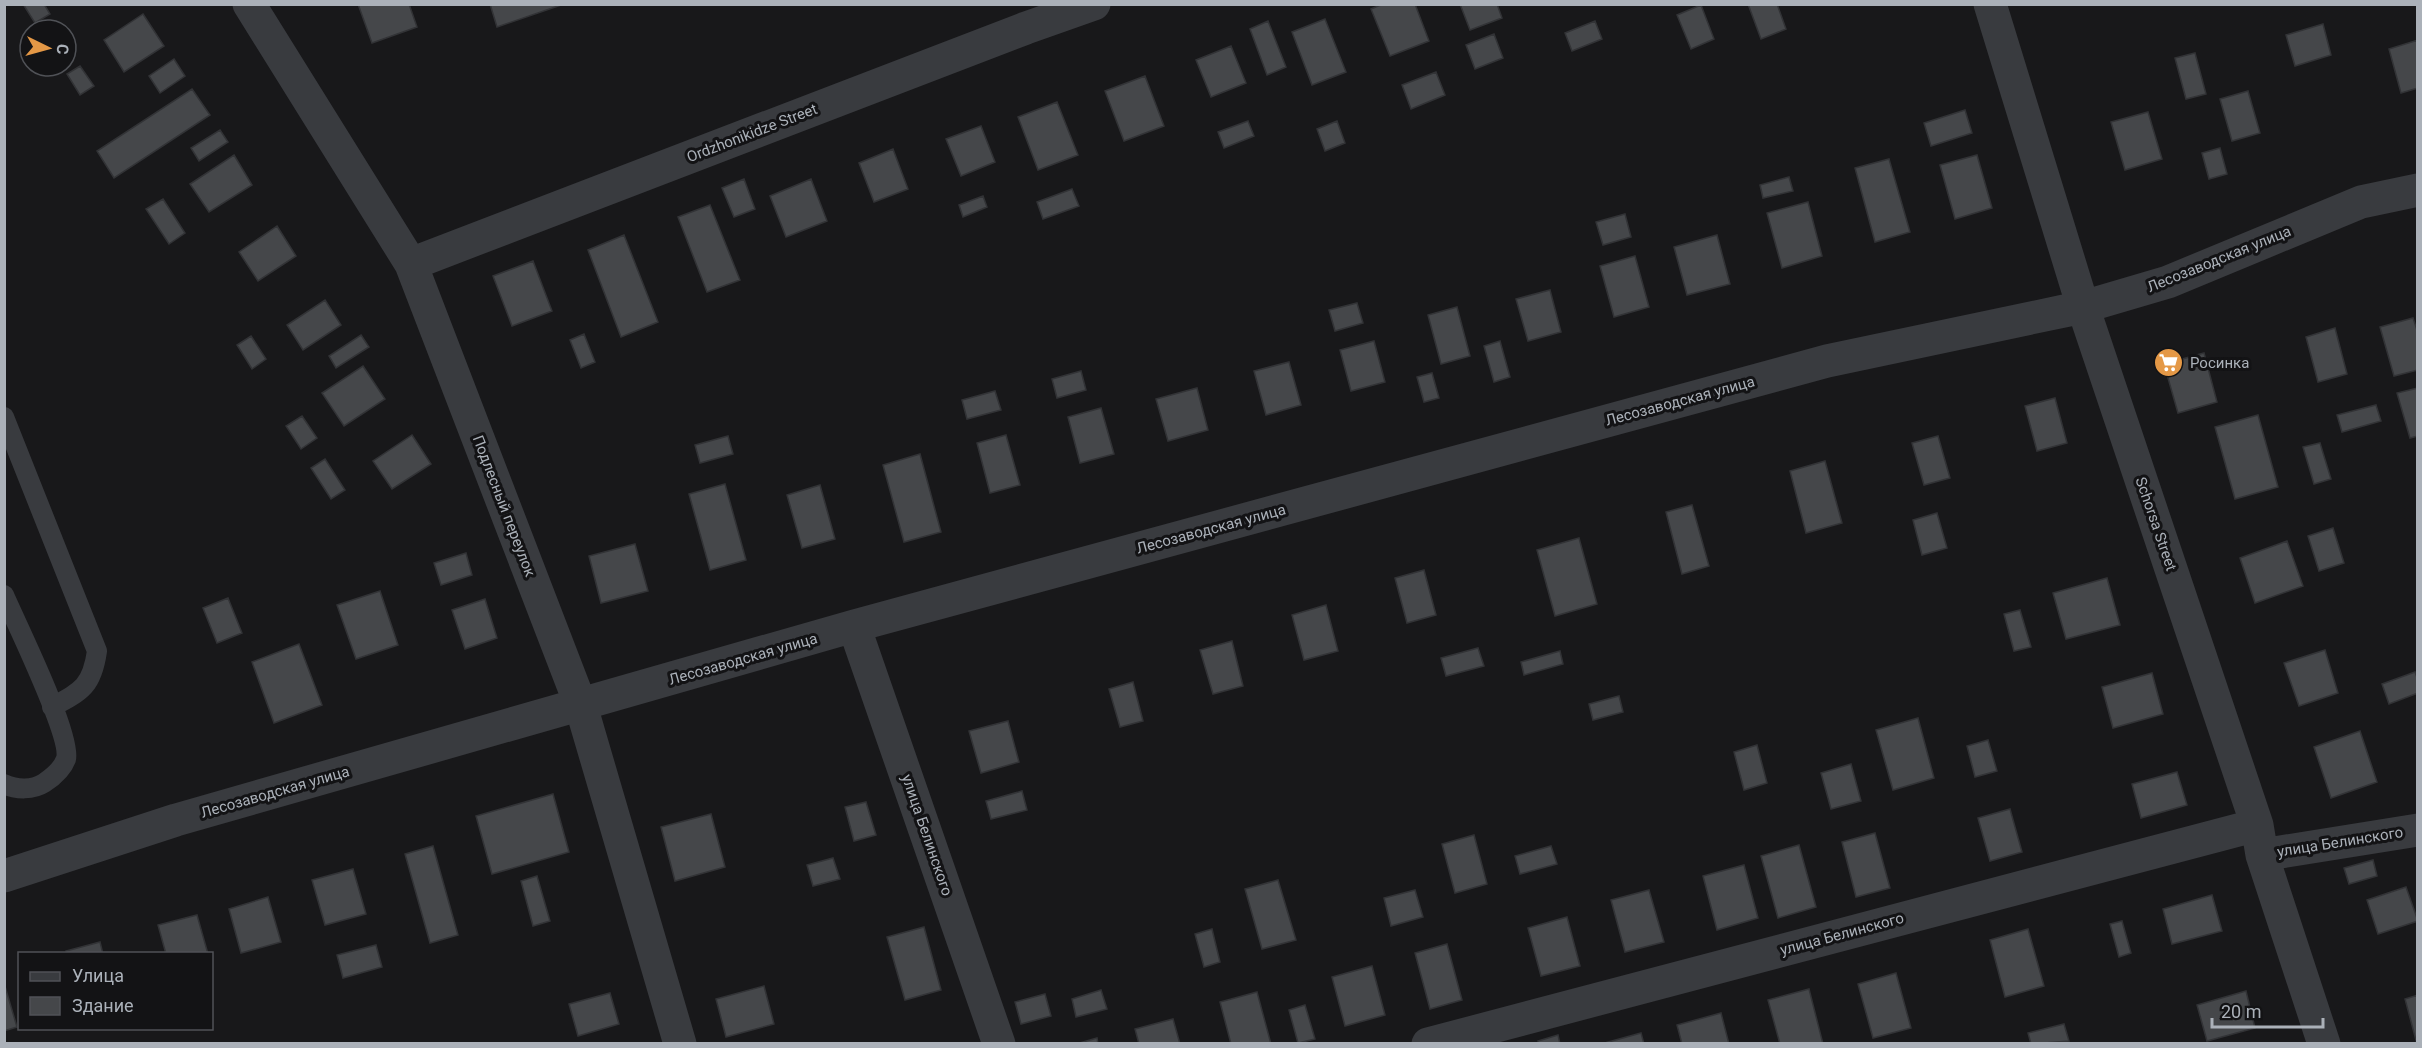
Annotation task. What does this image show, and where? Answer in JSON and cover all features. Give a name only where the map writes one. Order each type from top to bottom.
[{"type":"street","name":"Подлесный переулок","points":[[249,4],[411,264],[581,706],[680,1044]]},
{"type":"street","name":"Ordzhonikidze Street","points":[[411,264],[1022,16],[1094,4]]},
{"type":"street","name":"Schorsa Street","points":[[1990,4],[2083,307],[2260,840],[2324,1044]]},
{"type":"street","name":"Лесозаводская улица","points":[[4,876],[176,820],[854,627],[1827,361],[2083,307],[2168,282],[2361,202],[2418,190]]},
{"type":"street","name":"улица Белинского","points":[[854,627],[999,1044]]},
{"type":"street","name":"улица Белинского","points":[[1428,1044],[2260,840],[2418,830]]},
{"type":"lane","points":[[6,423],[97,651],[94,673],[81,692],[52,707]]},
{"type":"lane","points":[[4,595],[52,707],[64,740],[66,759],[56,775],[38,787],[14,789],[4,784]]},
{"type":"building","points":[[23,4],[44,4],[50,14],[43,18],[32,18]]},
{"type":"building","points":[[358,4],[409,4],[417,27],[372,43]]},
{"type":"building","points":[[490,4],[564,4],[497,27]]},
{"type":"building","points":[[1383,4],[1415,4],[1429,41],[1390,56],[1371,9]]},
{"type":"building","points":[[1460,4],[1497,4],[1502,18],[1470,30]]},
{"type":"building","points":[[1748,4],[1777,4],[1786,29],[1761,39]]},
{"type":"building","points":[[1701,5],[1714,39],[1691,49],[1677,15]]},
{"type":"building","points":[[143,14],[164,46],[124,72],[104,40]]},
{"type":"building","points":[[1325,19],[1346,72],[1312,85],[1292,32]]},
{"type":"building","points":[[1268,21],[1286,67],[1267,75],[1250,29]]},
{"type":"building","points":[[1595,21],[1602,39],[1572,51],[1565,33]]},
{"type":"building","points":[[2323,24],[2331,55],[2295,66],[2286,35]]},
{"type":"building","points":[[1494,34],[1503,58],[1475,69],[1466,45]]},
{"type":"building","points":[[2418,40],[2418,88],[2401,93],[2389,49]]},
{"type":"building","points":[[1231,46],[1246,83],[1211,97],[1196,60]]},
{"type":"building","points":[[2195,53],[2206,94],[2186,99],[2175,58]]},
{"type":"building","points":[[174,59],[185,76],[160,93],[149,76]]},
{"type":"building","points":[[80,66],[94,86],[80,95],[69,78],[78,78]]},
{"type":"building","points":[[1436,72],[1445,95],[1411,109],[1402,85]]},
{"type":"building","points":[[1145,76],[1164,126],[1124,141],[1105,91]]},
{"type":"building","points":[[192,89],[210,115],[114,178],[97,151]]},
{"type":"building","points":[[2248,91],[2260,133],[2232,141],[2220,99]]},
{"type":"building","points":[[1057,102],[1078,155],[1038,170],[1018,117]]},
{"type":"building","points":[[1965,110],[1972,133],[1931,146],[1924,123]]},
{"type":"building","points":[[2148,112],[2162,159],[2125,170],[2111,122]]},
{"type":"building","points":[[1248,121],[1254,136],[1224,148],[1218,132]]},
{"type":"building","points":[[1337,121],[1345,143],[1325,151],[1317,129]]},
{"type":"building","points":[[981,126],[995,162],[961,176],[946,139]]},
{"type":"building","points":[[220,130],[228,142],[199,161],[191,148]]},
{"type":"building","points":[[2220,148],[2227,174],[2209,179],[2202,153]]},
{"type":"building","points":[[893,149],[908,189],[874,202],[859,163]]},
{"type":"building","points":[[234,155],[252,185],[209,212],[190,184]]},
{"type":"building","points":[[1977,155],[1992,208],[1955,219],[1940,165]]},
{"type":"building","points":[[1889,159],[1910,232],[1875,242],[1855,168]]},
{"type":"building","points":[[1789,177],[1793,191],[1763,198],[1760,185]]},
{"type":"building","points":[[744,179],[755,209],[734,217],[722,188]]},
{"type":"building","points":[[811,179],[827,221],[786,237],[770,196]]},
{"type":"building","points":[[1072,189],[1079,206],[1043,219],[1037,202]]},
{"type":"building","points":[[983,196],[987,207],[963,217],[959,205]]},
{"type":"building","points":[[163,199],[185,233],[169,244],[146,209]]},
{"type":"building","points":[[1808,202],[1822,256],[1782,268],[1767,213]]},
{"type":"building","points":[[710,205],[740,280],[707,292],[678,217]]},
{"type":"building","points":[[1625,214],[1631,237],[1603,245],[1596,222]]},
{"type":"building","points":[[277,226],[296,256],[258,281],[239,252]]},
{"type":"building","points":[[624,235],[658,322],[621,337],[588,250]]},
{"type":"building","points":[[1717,235],[1730,284],[1687,295],[1674,247]]},
{"type":"building","points":[[1635,256],[1649,307],[1614,317],[1600,266]]},
{"type":"building","points":[[533,261],[552,311],[512,326],[493,276]]},
{"type":"building","points":[[1550,290],[1561,332],[1528,341],[1516,299]]},
{"type":"building","points":[[325,300],[341,325],[303,350],[287,325]]},
{"type":"building","points":[[1357,303],[1363,323],[1335,331],[1329,310]]},
{"type":"building","points":[[1457,307],[1470,356],[1441,364],[1428,315]]},
{"type":"building","points":[[2413,318],[2418,333],[2418,370],[2394,376],[2380,327]]},
{"type":"building","points":[[2335,328],[2347,374],[2318,382],[2306,337]]},
{"type":"building","points":[[584,334],[595,362],[581,368],[570,340]]},
{"type":"building","points":[[361,335],[369,347],[336,368],[329,356]]},
{"type":"building","points":[[251,336],[266,359],[252,369],[237,345]]},
{"type":"building","points":[[1374,341],[1385,382],[1351,391],[1340,350]]},
{"type":"building","points":[[1500,341],[1510,377],[1494,382],[1484,346]]},
{"type":"building","points":[[2204,353],[2217,402],[2178,413],[2164,364]]},
{"type":"building","points":[[1289,362],[1301,405],[1266,415],[1254,371]]},
{"type":"building","points":[[363,366],[385,399],[344,426],[322,393]]},
{"type":"building","points":[[1081,371],[1086,390],[1057,398],[1052,379]]},
{"type":"building","points":[[1432,373],[1439,398],[1424,402],[1417,377]]},
{"type":"building","points":[[1197,388],[1208,430],[1168,441],[1156,399]]},
{"type":"building","points":[[2418,388],[2418,436],[2410,438],[2397,393]]},
{"type":"building","points":[[995,391],[1001,410],[967,419],[962,400]]},
{"type":"building","points":[[2055,398],[2067,443],[2037,451],[2025,406]]},
{"type":"building","points":[[2376,405],[2381,421],[2342,432],[2337,415]]},
{"type":"building","points":[[1101,408],[1114,454],[1080,463],[1068,417]]},
{"type":"building","points":[[2258,415],[2278,487],[2235,499],[2215,427]]},
{"type":"building","points":[[302,416],[317,438],[301,449],[286,426]]},
{"type":"building","points":[[412,435],[431,464],[392,489],[373,461]]},
{"type":"building","points":[[1006,435],[1020,485],[990,493],[977,443]]},
{"type":"building","points":[[728,436],[733,454],[700,463],[695,445]]},
{"type":"building","points":[[1938,436],[1950,478],[1924,485],[1912,443]]},
{"type":"building","points":[[2320,443],[2331,479],[2314,484],[2303,447]]},
{"type":"building","points":[[920,454],[941,532],[904,542],[883,465]]},
{"type":"building","points":[[325,459],[345,490],[331,499],[311,468]]},
{"type":"building","points":[[1825,461],[1842,523],[1806,533],[1790,471]]},
{"type":"building","points":[[725,484],[746,560],[710,570],[689,494]]},
{"type":"building","points":[[820,485],[835,539],[802,548],[787,495]]},
{"type":"building","points":[[1692,505],[1709,566],[1682,574],[1666,512]]},
{"type":"building","points":[[1937,513],[1947,548],[1922,555],[1913,520]]},
{"type":"building","points":[[2333,528],[2344,563],[2319,571],[2308,536]]},
{"type":"building","points":[[1579,538],[1597,604],[1555,616],[1537,550]]},
{"type":"building","points":[[2287,541],[2303,586],[2255,603],[2240,558]]},
{"type":"building","points":[[635,544],[648,591],[601,603],[589,556]]},
{"type":"building","points":[[466,553],[472,575],[441,585],[434,563]]},
{"type":"building","points":[[1424,570],[1436,615],[1407,623],[1395,578]]},
{"type":"building","points":[[2107,578],[2120,625],[2066,639],[2053,593]]},
{"type":"building","points":[[380,591],[398,645],[356,659],[337,605]]},
{"type":"building","points":[[228,598],[242,633],[217,643],[203,608]]},
{"type":"building","points":[[485,599],[497,638],[465,649],[452,610]]},
{"type":"building","points":[[1326,605],[1338,651],[1304,660],[1292,615]]},
{"type":"building","points":[[2020,610],[2031,647],[2014,651],[2004,614]]},
{"type":"building","points":[[1232,641],[1243,686],[1213,694],[1200,650]]},
{"type":"building","points":[[299,644],[322,705],[274,723],[252,662]]},
{"type":"building","points":[[1478,648],[1484,666],[1446,676],[1441,658]]},
{"type":"building","points":[[2325,650],[2338,693],[2299,706],[2284,663]]},
{"type":"building","points":[[1560,651],[1563,664],[1524,675],[1521,662]]},
{"type":"building","points":[[2415,672],[2418,680],[2418,693],[2389,704],[2382,684]]},
{"type":"building","points":[[2152,673],[2163,714],[2113,728],[2102,687]]},
{"type":"building","points":[[1133,682],[1143,721],[1120,727],[1109,689]]},
{"type":"building","points":[[1619,696],[1623,712],[1593,720],[1589,704]]},
{"type":"building","points":[[1918,718],[1934,778],[1893,790],[1876,730]]},
{"type":"building","points":[[1008,721],[1019,762],[981,773],[969,731]]},
{"type":"building","points":[[2360,731],[2377,782],[2331,798],[2314,747]]},
{"type":"building","points":[[1988,740],[1997,771],[1975,777],[1967,746]]},
{"type":"building","points":[[1757,745],[1767,783],[1744,790],[1734,752]]},
{"type":"building","points":[[1851,764],[1861,801],[1831,809],[1821,773]]},
{"type":"building","points":[[2177,772],[2187,805],[2141,818],[2132,784]]},
{"type":"building","points":[[1022,791],[1027,810],[991,819],[986,801]]},
{"type":"building","points":[[553,794],[569,852],[492,874],[476,816]]},
{"type":"building","points":[[866,802],[876,835],[854,841],[845,807]]},
{"type":"building","points":[[2010,809],[2022,852],[1990,861],[1978,818]]},
{"type":"building","points":[[711,814],[725,867],[675,881],[661,827]]},
{"type":"building","points":[[1875,833],[1890,888],[1856,897],[1842,842]]},
{"type":"building","points":[[1474,835],[1487,884],[1455,893],[1442,844]]},
{"type":"building","points":[[1799,845],[1816,907],[1778,918],[1761,856]]},
{"type":"building","points":[[433,846],[458,935],[430,943],[405,854]]},
{"type":"building","points":[[1551,846],[1557,864],[1520,874],[1515,856]]},
{"type":"building","points":[[833,858],[840,879],[813,886],[807,865]]},
{"type":"building","points":[[2373,860],[2377,876],[2349,884],[2344,868]]},
{"type":"building","points":[[1744,865],[1758,918],[1717,930],[1703,876]]},
{"type":"building","points":[[353,869],[366,914],[325,925],[312,880]]},
{"type":"building","points":[[537,876],[550,921],[533,926],[521,881]]},
{"type":"building","points":[[1278,880],[1296,940],[1262,949],[1245,889]]},
{"type":"building","points":[[2406,887],[2418,921],[2378,934],[2367,900]]},
{"type":"building","points":[[1415,890],[1423,917],[1391,926],[1384,898]]},
{"type":"building","points":[[1649,890],[1664,942],[1625,952],[1611,900]]},
{"type":"building","points":[[2212,895],[2222,931],[2172,944],[2163,909]]},
{"type":"building","points":[[268,897],[281,942],[241,953],[229,909]]},
{"type":"building","points":[[197,915],[207,952],[165,952],[158,925]]},
{"type":"building","points":[[1567,917],[1580,966],[1541,976],[1528,928]]},
{"type":"building","points":[[2122,921],[2131,953],[2119,957],[2110,924]]},
{"type":"building","points":[[924,927],[941,990],[905,1000],[887,937]]},
{"type":"building","points":[[1212,929],[1220,962],[1204,967],[1195,934]]},
{"type":"building","points":[[2028,929],[2044,986],[2005,997],[1990,940]]},
{"type":"building","points":[[100,942],[102,952],[66,952]]},
{"type":"building","points":[[1447,944],[1462,1000],[1430,1009],[1415,953]]},
{"type":"building","points":[[376,945],[382,967],[343,978],[337,955]]},
{"type":"building","points":[[1372,966],[1385,1015],[1345,1026],[1332,977]]},
{"type":"building","points":[[1896,973],[1911,1028],[1873,1038],[1858,984]]},
{"type":"building","points":[[4,983],[17,1027],[4,1031]]},
{"type":"building","points":[[764,986],[774,1024],[726,1037],[716,999]]},
{"type":"building","points":[[1809,989],[1823,1044],[1780,1044],[1768,1000]]},
{"type":"building","points":[[1101,990],[1107,1009],[1076,1017],[1072,999]]},
{"type":"building","points":[[2246,991],[2255,1028],[2207,1041],[2197,1005]]},
{"type":"building","points":[[1257,992],[1271,1044],[1231,1044],[1220,1002]]},
{"type":"building","points":[[610,993],[619,1024],[578,1036],[569,1004]]},
{"type":"building","points":[[1045,994],[1051,1016],[1021,1024],[1015,1002]]},
{"type":"building","points":[[2418,995],[2418,1044],[2417,1044],[2405,999]]},
{"type":"building","points":[[1305,1005],[1315,1039],[1298,1043],[1289,1010]]},
{"type":"building","points":[[1721,1013],[1729,1044],[1682,1044],[1677,1025]]},
{"type":"building","points":[[1173,1019],[1180,1044],[1139,1044],[1135,1029]]},
{"type":"building","points":[[2064,1024],[2069,1041],[2031,1044],[2028,1033]]},
{"type":"building","points":[[1641,1033],[1644,1044],[1601,1044]]},
{"type":"building","points":[[1558,1035],[1560,1044],[1539,1044],[1538,1041]]},
{"type":"building","points":[[1097,1038],[1098,1044],[1076,1044]]},
{"type":"place","name":"Росинка","points":[[2169,363]]}]
